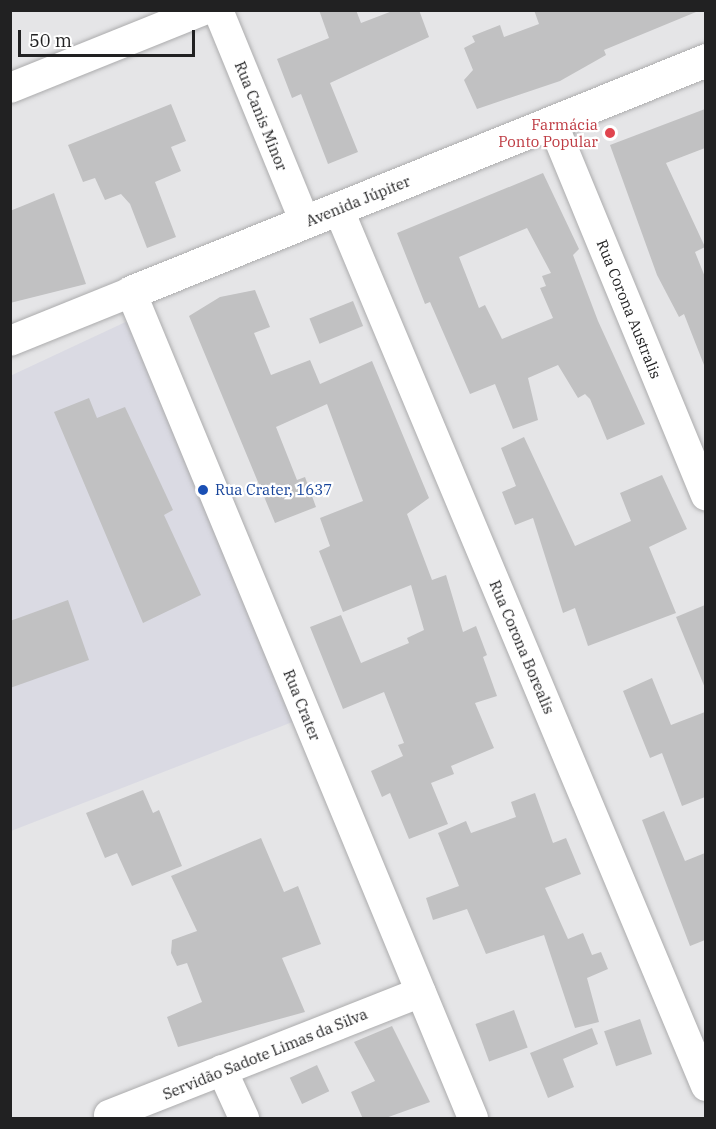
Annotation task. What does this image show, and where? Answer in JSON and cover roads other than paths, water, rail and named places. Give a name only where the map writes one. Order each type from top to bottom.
[{"type":"main road","name":"Avenida Júpiter","points":[[131,292],[705,60]]},
{"type":"street","points":[[10,88],[204,10]]},
{"type":"street","name":"Rua Canis Minor","points":[[218,10],[304,222]]},
{"type":"street","name":"Rua Corona Australis","points":[[552,122],[705,496]]},
{"type":"street","name":"Rua Corona Borealis","points":[[338,208],[705,1086]]},
{"type":"street","name":"Avenida Júpiter","points":[[10,341],[131,292]]},
{"type":"street","name":"Rua Crater","points":[[131,292],[473,1119]]},
{"type":"street","name":"Servidão Sadote Limas da Silva","points":[[109,1116],[421,992]]},
{"type":"street","points":[[222,1070],[244,1119]]},
{"type":"place","name":"Farmácia Ponto Popular","points":[[610,133]]},
{"type":"place","name":"Rua Crater, 1637","points":[[203,490]]}]
